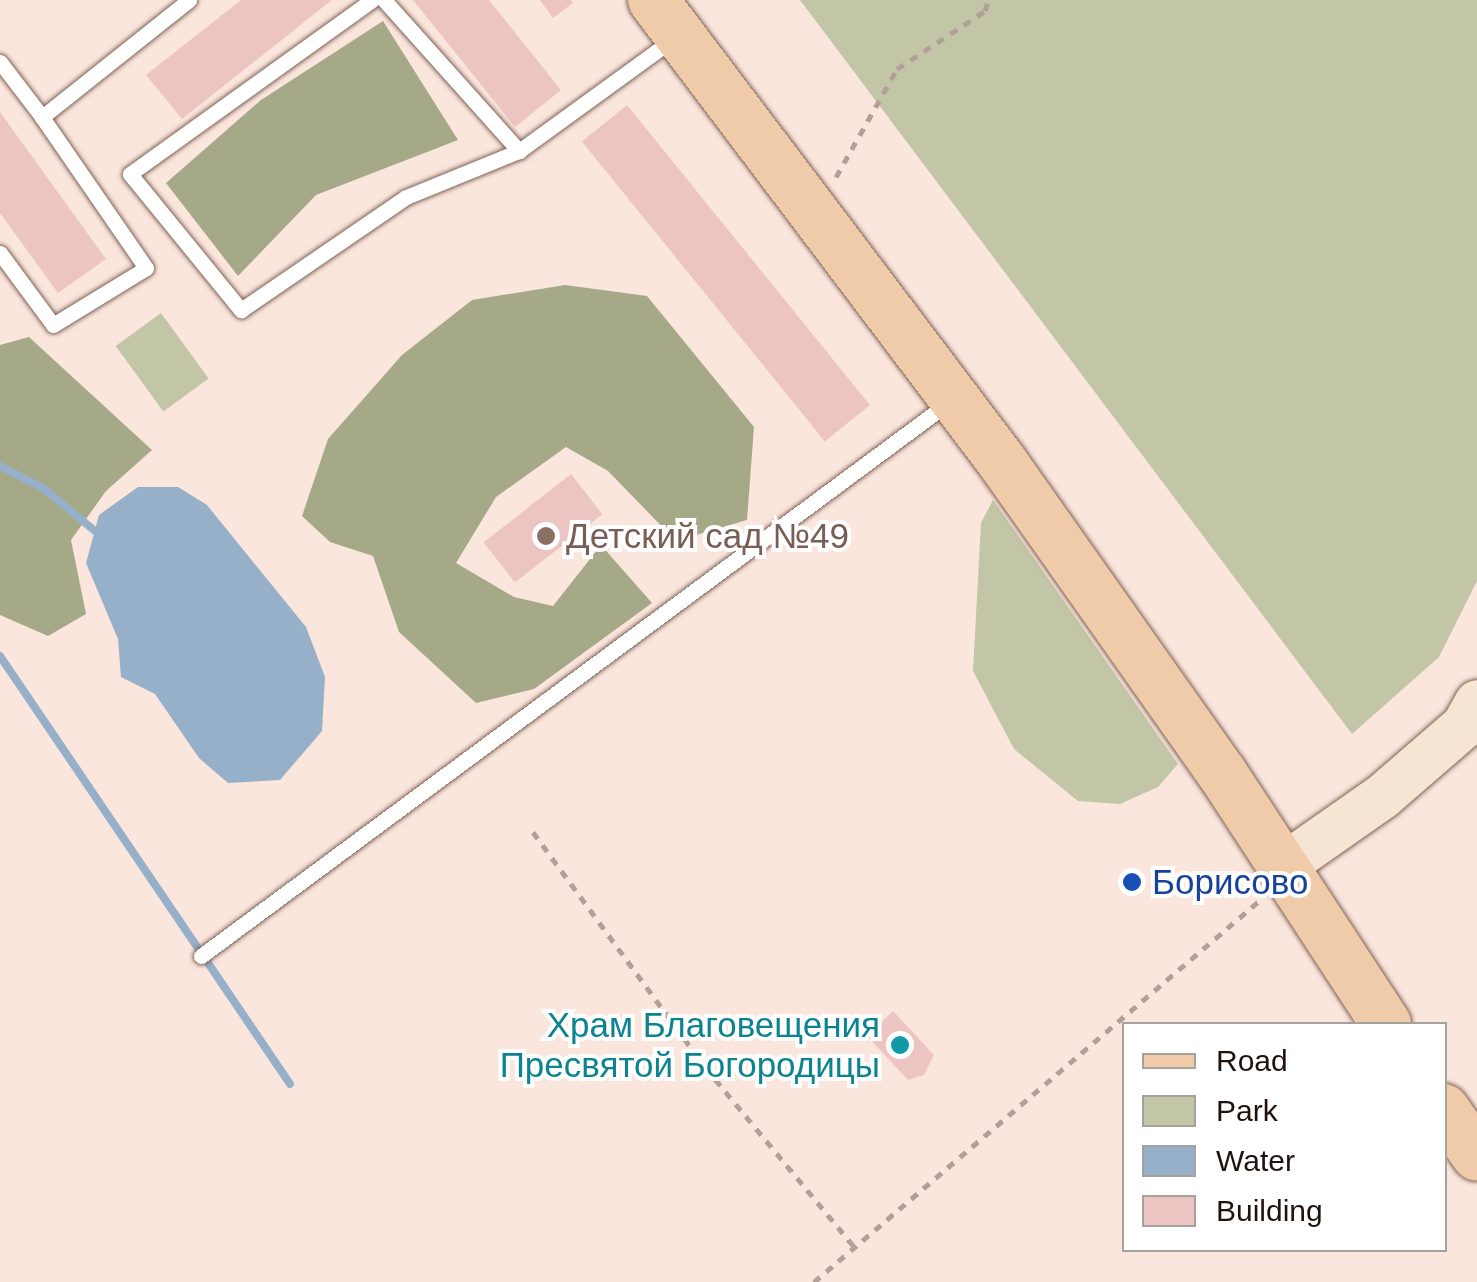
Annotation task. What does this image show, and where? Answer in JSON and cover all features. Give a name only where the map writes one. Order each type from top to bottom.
[{"type":"main road","points":[[666,17],[955,398],[1282,866],[1385,1022]]},
{"type":"main road","points":[[1447,1113],[1477,1156]]},
{"type":"street","points":[[1282,866],[1382,796],[1464,725],[1477,702]]},
{"type":"lane","points":[[42,117],[189,0]]},
{"type":"lane","points":[[372,0],[130,174],[240,310],[406,197],[518,151],[666,17]]},
{"type":"lane","points":[[384,0],[518,151]]},
{"type":"lane","points":[[0,62],[146,268],[53,325],[0,252]]},
{"type":"lane","points":[[200,956],[955,398]]},
{"type":"path","points":[[817,216],[897,69],[985,12],[988,0]]},
{"type":"path","points":[[533,832],[706,1067],[856,1249]]},
{"type":"path","points":[[1124,1022],[1251,914],[1282,866]]},
{"type":"path","points":[[814,1282],[1122,1023]]},
{"type":"green space","points":[[800,0],[1477,0],[1477,581],[1439,657],[1352,734]]},
{"type":"green space","points":[[383,21],[458,140],[316,195],[238,276],[166,183],[261,100]]},
{"type":"green space","points":[[565,285],[647,296],[754,427],[747,520],[676,541],[608,471],[566,447],[496,497],[456,563],[514,597],[553,606],[601,545],[652,603],[534,689],[476,703],[399,632],[373,556],[330,542],[302,516],[328,439],[402,355],[472,300]]},
{"type":"green space","points":[[161,313],[209,379],[163,411],[116,346]]},
{"type":"green space","points":[[29,337],[152,450],[106,491],[71,540],[86,614],[48,636],[0,615],[0,345]]},
{"type":"green space","points":[[993,500],[1178,764],[1158,787],[1120,804],[1078,801],[1014,749],[973,671],[981,523]]},
{"type":"water","points":[[138,487],[178,487],[207,505],[306,627],[325,677],[322,731],[280,780],[228,783],[199,758],[155,694],[121,677],[118,639],[86,563],[99,515]]},
{"type":"building","points":[[241,0],[332,0],[182,119],[146,75]]},
{"type":"building","points":[[413,0],[489,0],[561,90],[515,127]]},
{"type":"building","points":[[540,0],[571,0],[573,3],[553,18]]},
{"type":"building","points":[[627,105],[870,405],[825,441],[582,142]]},
{"type":"building","points":[[0,112],[106,259],[58,293],[0,213]]},
{"type":"building","points":[[571,474],[602,514],[515,583],[484,542]]},
{"type":"building","name":"Храм Благовещения Пресвятой Богородицы","points":[[893,1011],[934,1055],[924,1075],[908,1080],[867,1036]]},
{"type":"waterway","points":[[0,466],[43,488],[95,531]]},
{"type":"waterway","points":[[0,656],[290,1084]]},
{"type":"place","name":"Детский сад №49","points":[[546,536]]},
{"type":"place","name":"Борисово","points":[[1132,882]]},
{"type":"place","name":"Храм Благовещения Пресвятой Богородицы","points":[[900,1045]]}]
